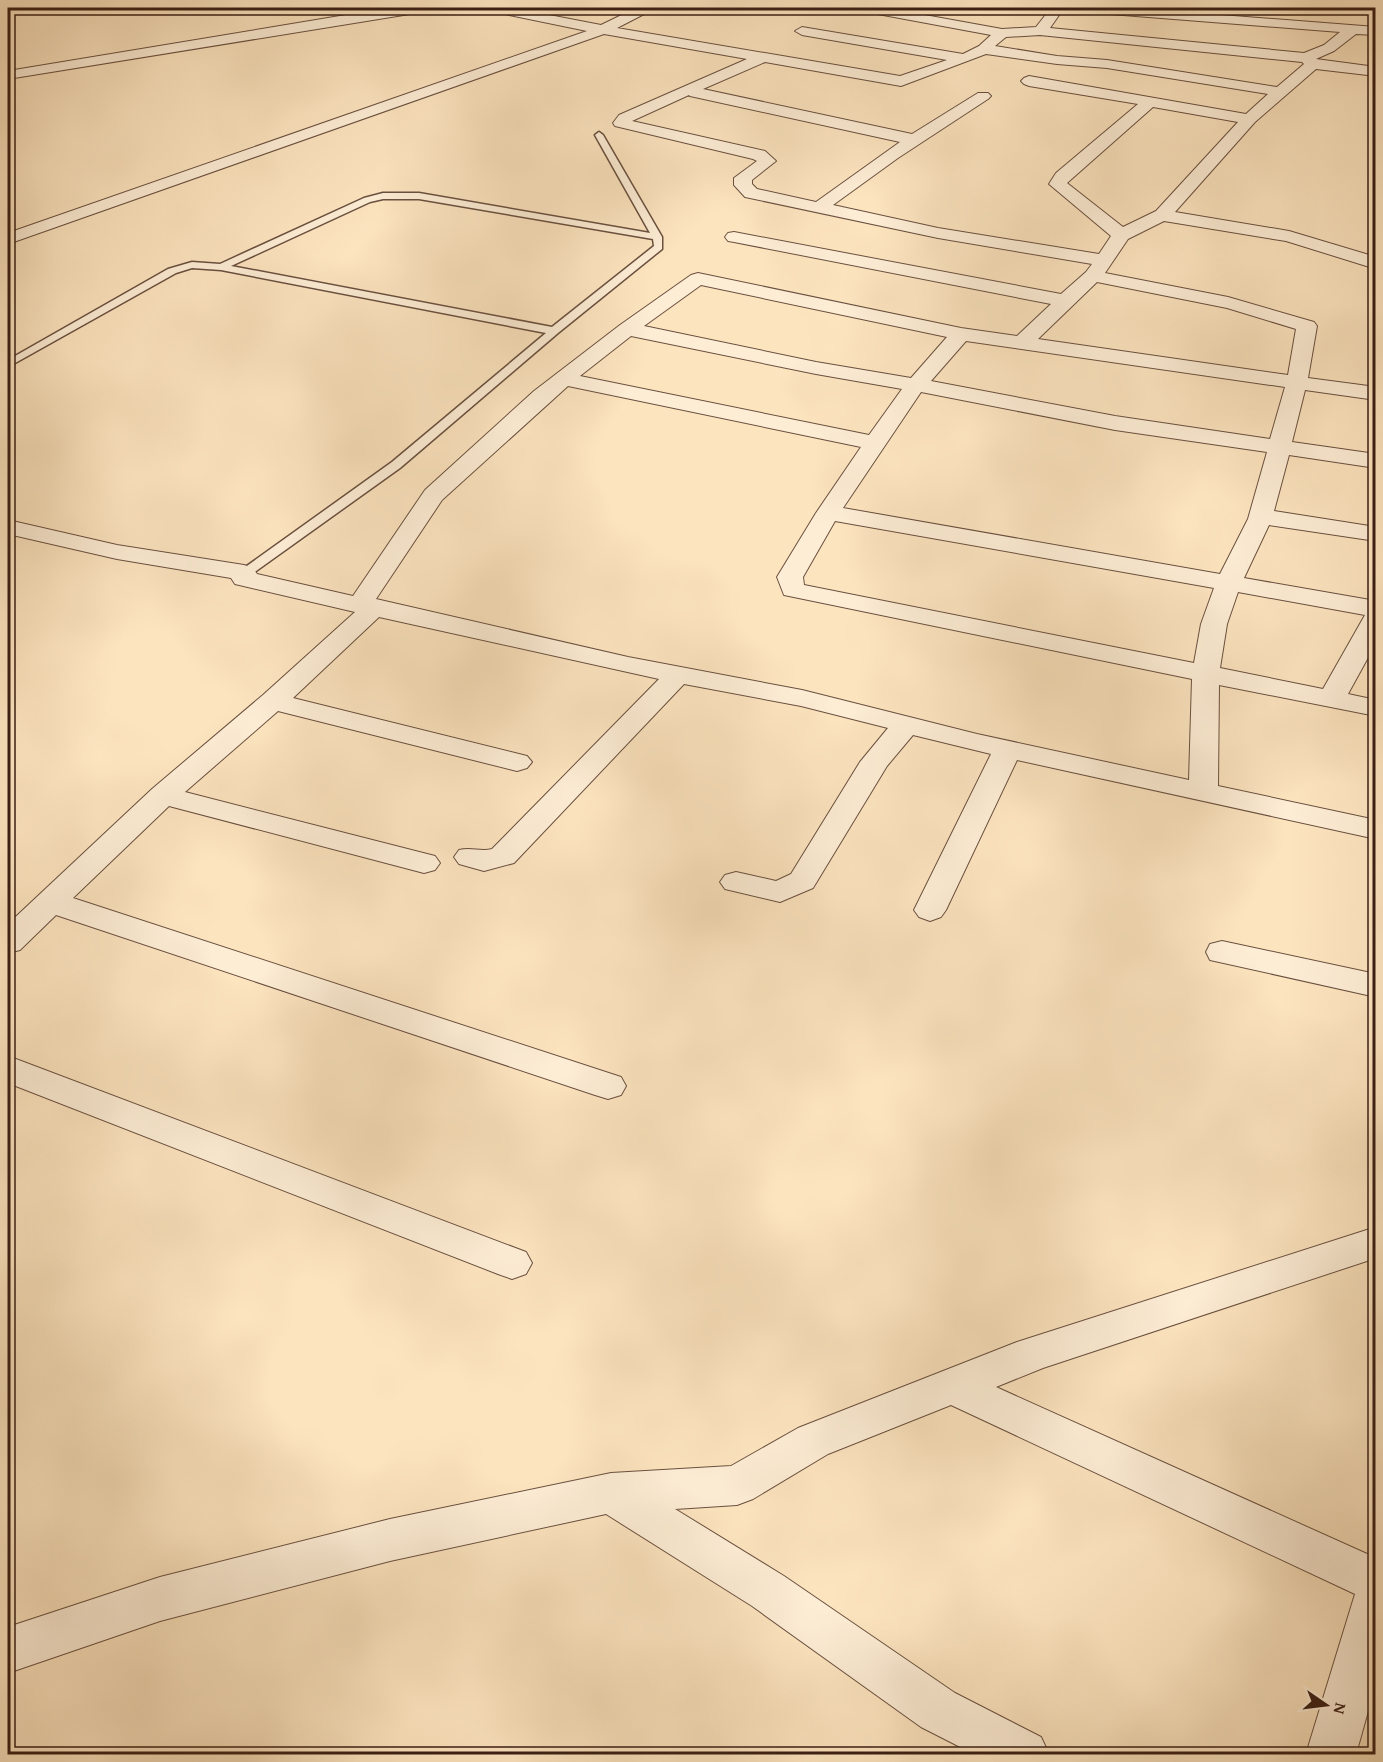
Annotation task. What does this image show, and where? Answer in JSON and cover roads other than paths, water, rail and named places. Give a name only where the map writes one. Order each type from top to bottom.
[{"type":"street","points":[[372,8],[390,12]]},
{"type":"street","points":[[8,75],[422,8]]},
{"type":"street","points":[[495,8],[603,30],[902,81],[966,58],[984,49],[1002,33]]},
{"type":"street","points":[[8,239],[201,172],[332,122],[603,30],[645,8]]},
{"type":"street","points":[[867,8],[1002,33],[1040,31],[1310,61],[1376,72]]},
{"type":"street","points":[[1040,31],[1058,8]]},
{"type":"street","points":[[1085,8],[1376,31]]},
{"type":"street","points":[[823,21],[796,32],[966,58]]},
{"type":"street","points":[[1022,343],[1098,268],[1121,236],[1161,215],[1249,119],[1282,92],[1310,61],[1353,29]]},
{"type":"street","points":[[739,52],[771,41]]},
{"type":"street","points":[[984,49],[1057,60],[1107,64],[1282,92]]},
{"type":"street","points":[[764,57],[625,118],[621,123],[759,155],[768,161],[743,178],[743,184],[751,193],[1098,268],[1277,315],[1307,326],[1297,382],[1260,516],[1229,582],[1214,624],[1206,674],[1203,793]]},
{"type":"street","points":[[1029,81],[1249,119]]},
{"type":"street","points":[[690,91],[915,140]]},
{"type":"street","points":[[818,208],[983,96]]},
{"type":"street","points":[[1121,236],[1058,184],[1062,177],[1149,103]]},
{"type":"street","points":[[1161,215],[1289,236],[1376,263]]},
{"type":"street","points":[[734,237],[1065,301]]},
{"type":"street","points":[[8,942],[163,795],[273,701],[368,605],[433,495],[564,379],[627,329],[698,279],[961,334],[1376,394]]},
{"type":"street","points":[[627,329],[1115,423],[1376,461]]},
{"type":"street","points":[[961,334],[915,386],[828,513],[790,577],[793,591],[1376,708]]},
{"type":"street","points":[[564,379],[875,443]]},
{"type":"street","points":[[828,513],[1376,609]]},
{"type":"street","points":[[1260,516],[1376,534]]},
{"type":"street","points":[[8,527],[117,552],[244,573],[244,579],[678,674],[780,694],[1008,749],[1376,830]]},
{"type":"street","points":[[1331,699],[1376,618]]},
{"type":"street","points":[[470,857],[484,861],[503,856],[649,707],[678,674]]},
{"type":"street","points":[[273,701],[517,762]]},
{"type":"street","points":[[736,882],[780,892],[802,881],[875,762],[907,724]]},
{"type":"street","points":[[930,910],[1008,749]]},
{"type":"street","points":[[163,795],[424,863]]},
{"type":"street","points":[[51,902],[608,1086]]},
{"type":"street","points":[[1222,952],[1376,986]]},
{"type":"street","points":[[8,1069],[512,1263]]},
{"type":"street","points":[[8,1650],[160,1599],[390,1540],[611,1493],[737,1485],[813,1441],[954,1387],[1032,1354],[1376,1242]]},
{"type":"street","points":[[954,1387],[1376,1581]]},
{"type":"street","points":[[611,1493],[768,1591],[938,1710],[1024,1755]]},
{"type":"street","points":[[1331,1755],[1376,1598]]},
{"type":"lane","points":[[244,573],[396,465],[554,331],[659,247],[657,237],[599,135]]},
{"type":"lane","points":[[221,267],[367,200],[399,195],[440,199],[657,237]]},
{"type":"lane","points":[[8,364],[172,271],[192,265],[221,267],[554,331]]}]
